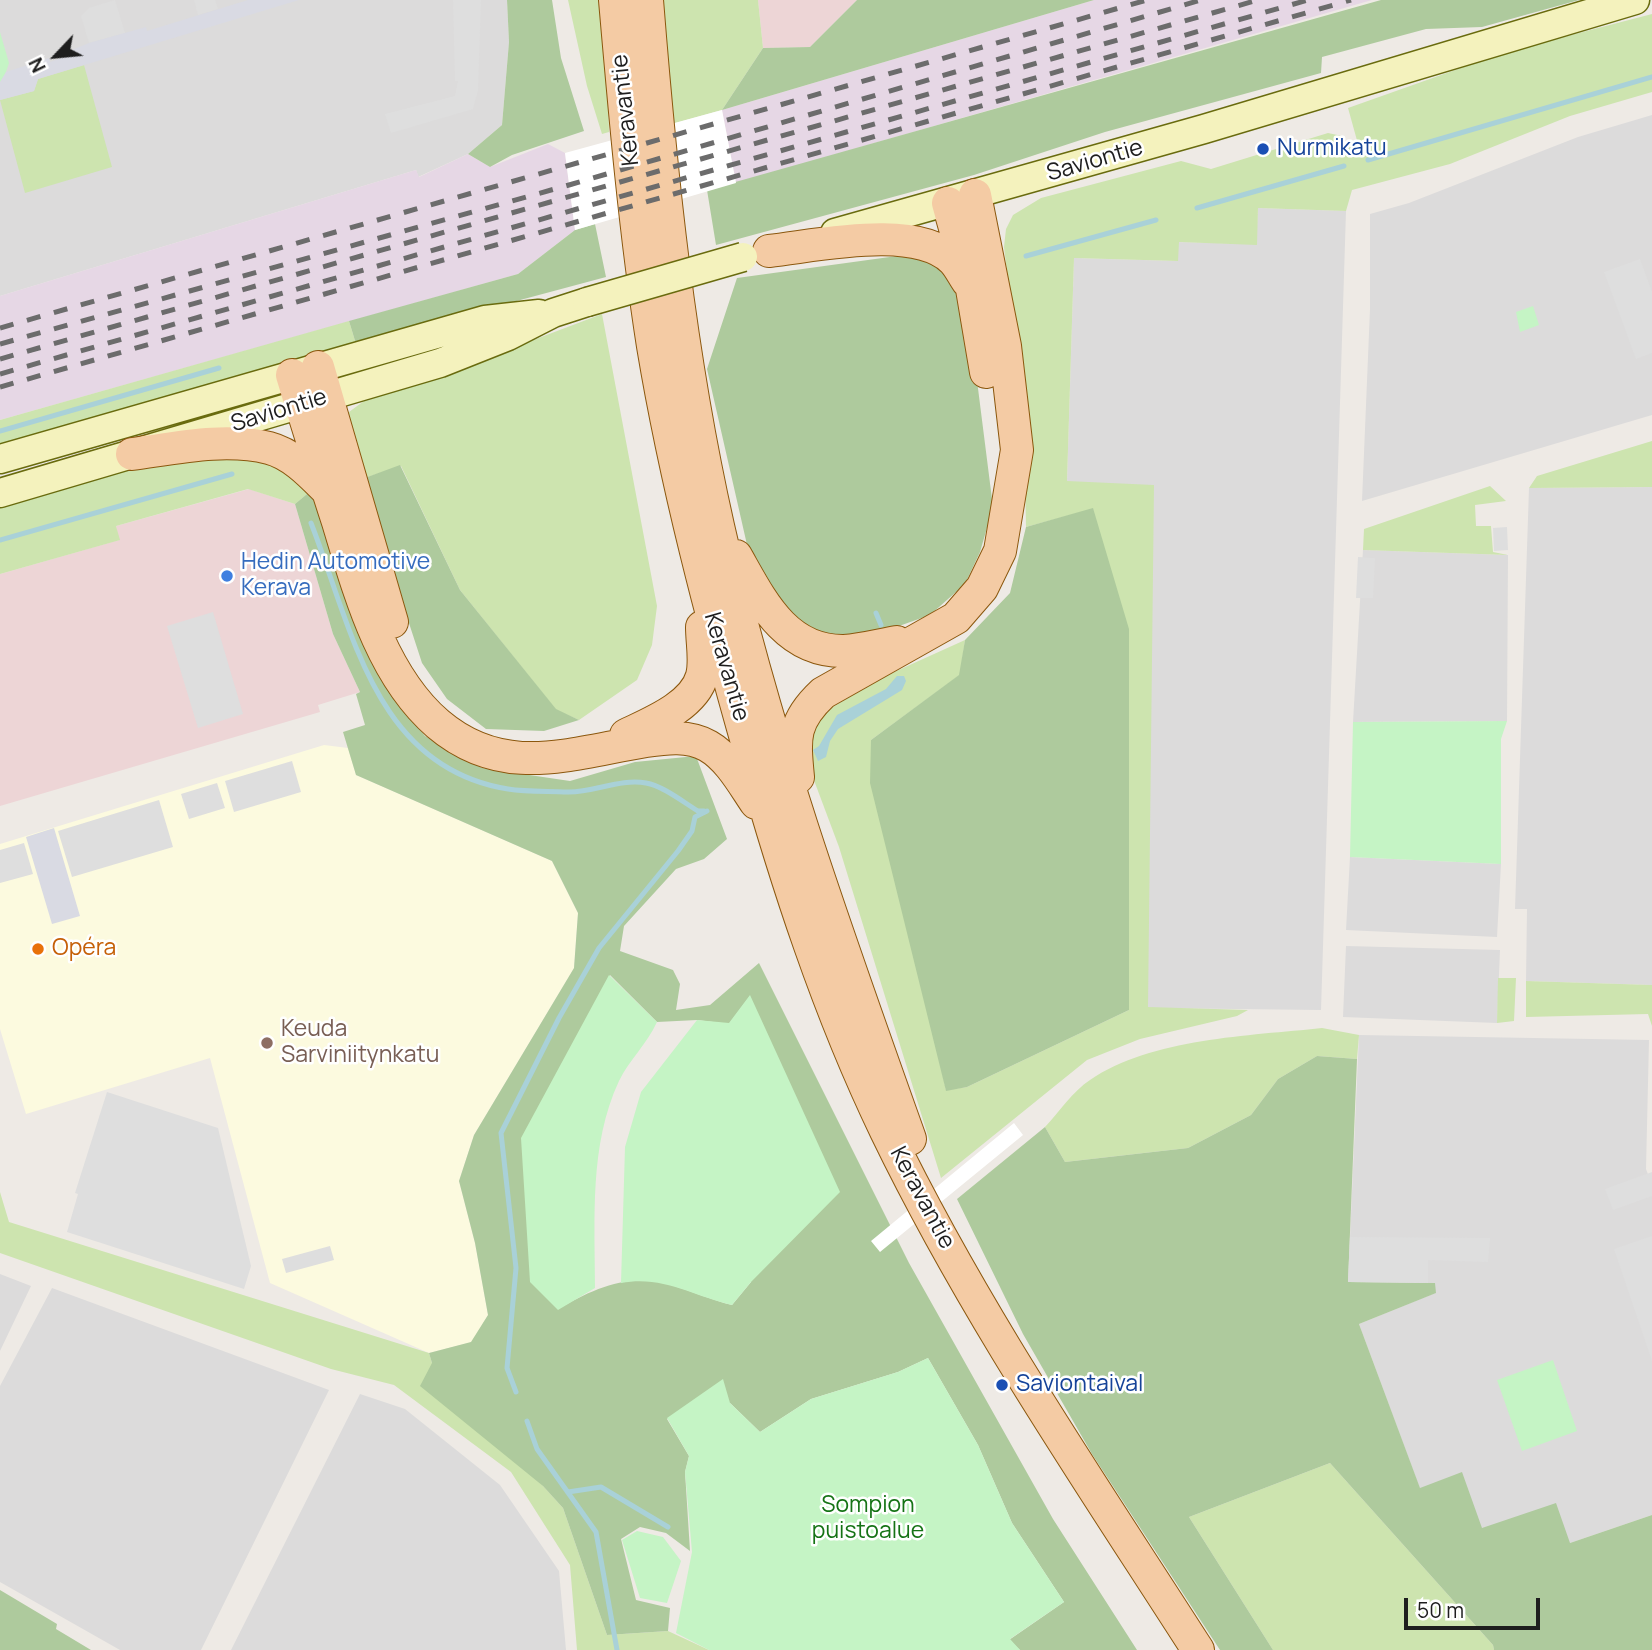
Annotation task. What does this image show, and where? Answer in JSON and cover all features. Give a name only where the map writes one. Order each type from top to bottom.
[{"type":"main road","name":"Keravantie","points":[[615,0],[626,126],[653,345],[698,565],[769,826],[834,1007],[884,1126],[1018,1371],[1198,1650]]},
{"type":"main road","name":"Keravantie","points":[[646,0],[672,260],[691,385],[718,524],[743,627],[807,844],[917,1157],[975,1296]]},
{"type":"main road","name":"Saviontie","points":[[0,493],[440,363],[508,336],[553,313],[587,302],[962,199],[1636,0]]},
{"type":"main road","points":[[962,199],[972,289],[1006,505]]},
{"type":"main road","points":[[807,844],[796,748],[800,719],[823,693],[956,618],[982,588],[1000,551],[1017,450],[1005,346],[962,199]]},
{"type":"main road","points":[[756,254],[879,240],[908,240],[935,248],[953,260],[972,289]]},
{"type":"main road","name":"Saviontie","points":[[0,459],[485,320],[553,313]]},
{"type":"main road","points":[[305,371],[401,653],[407,685]]},
{"type":"main road","points":[[314,401],[328,491],[368,616],[384,653],[438,723],[456,737],[493,755],[536,759],[667,738],[708,746],[739,778],[769,826]]},
{"type":"main road","points":[[132,454],[195,445],[269,448],[292,458],[328,491]]},
{"type":"main road","points":[[718,524],[765,607],[785,630],[805,643],[822,649],[845,651],[916,640]]},
{"type":"main road","points":[[600,748],[680,705],[702,678],[698,565]]},
{"type":"shaded area","points":[[0,0],[507,0],[509,42],[502,125],[468,154],[418,177],[416,170],[0,296]]},
{"type":"shaded area","points":[[115,0],[125,33],[89,43],[81,16],[89,8]]},
{"type":"shaded area","points":[[194,0],[215,0],[218,9],[198,15]]},
{"type":"shaded area","points":[[248,0],[299,0],[38,79],[34,91],[0,100],[0,82],[6,72],[49,58],[50,62],[89,43],[146,27],[147,31]]},
{"type":"shaded area","points":[[453,0],[481,0],[478,90],[473,109],[391,133],[385,114],[455,96],[458,81],[455,81]]},
{"type":"shaded area","points":[[758,0],[857,0],[810,47],[763,48]]},
{"type":"shaded area","points":[[1094,0],[1372,0],[736,183],[722,110]]},
{"type":"shaded area","points":[[1652,115],[1652,415],[1362,501],[1370,309],[1370,214],[1409,203],[1578,137]]},
{"type":"shaded area","points":[[548,144],[565,153],[575,230],[518,274],[0,420],[0,296],[416,170],[419,177],[468,154],[490,167]]},
{"type":"shaded area","points":[[1258,208],[1346,211],[1321,1010],[1148,1008],[1147,945],[1067,482],[1074,258],[1177,261],[1178,242],[1256,244]]},
{"type":"shaded area","points":[[1640,259],[1652,292],[1652,353],[1636,359],[1604,272]]},
{"type":"shaded area","points":[[1652,487],[1652,985],[1526,981],[1527,909],[1515,909],[1529,488]]},
{"type":"shaded area","points":[[249,489],[295,504],[333,634],[360,692],[318,705],[320,712],[0,806],[0,574],[119,540],[116,526]]},
{"type":"shaded area","points":[[1507,527],[1508,550],[1494,551],[1493,528]]},
{"type":"shaded area","points":[[1363,550],[1508,555],[1507,721],[1353,722]]},
{"type":"shaded area","points":[[1358,557],[1375,558],[1373,598],[1356,598]]},
{"type":"shaded area","points":[[213,612],[243,714],[198,728],[167,626]]},
{"type":"shaded area","name":"Keuda Sarviniitynkatu","points":[[324,745],[348,748],[356,775],[552,861],[578,913],[574,968],[474,1135],[459,1181],[475,1243],[488,1315],[472,1342],[429,1353],[270,1283],[210,1058],[26,1114],[0,1029],[0,844]]},
{"type":"shaded area","points":[[292,761],[301,792],[234,812],[225,781]]},
{"type":"shaded area","points":[[217,783],[225,808],[189,819],[181,794]]},
{"type":"shaded area","points":[[159,800],[173,847],[72,877],[58,831]]},
{"type":"shaded area","points":[[54,828],[80,916],[52,924],[26,837]]},
{"type":"shaded area","points":[[24,843],[33,874],[0,883],[0,850]]},
{"type":"shaded area","points":[[1350,857],[1501,864],[1497,937],[1346,930]]},
{"type":"shaded area","points":[[1346,946],[1500,950],[1497,1023],[1343,1017]]},
{"type":"shaded area","points":[[1359,1035],[1649,1040],[1646,1169],[1652,1185],[1652,1515],[1570,1543],[1482,1528],[1420,1489],[1359,1324],[1435,1293],[1435,1283],[1348,1282]]},
{"type":"shaded area","points":[[107,1092],[218,1128],[251,1266],[244,1289],[67,1232],[78,1194],[75,1193]]},
{"type":"shaded area","points":[[1652,1172],[1652,1196],[1613,1210],[1605,1189]]},
{"type":"shaded area","points":[[1652,1236],[1652,1361],[1614,1249]]},
{"type":"shaded area","points":[[1350,1237],[1490,1238],[1488,1262],[1428,1260],[1428,1283],[1348,1282]]},
{"type":"shaded area","points":[[330,1246],[334,1260],[286,1273],[282,1259]]},
{"type":"shaded area","points":[[0,1274],[31,1286],[0,1351]]},
{"type":"shaded area","points":[[52,1288],[329,1390],[201,1650],[120,1650],[0,1582],[0,1386]]},
{"type":"shaded area","points":[[360,1394],[405,1409],[500,1485],[559,1571],[566,1650],[231,1650]]},
{"type":"green space","points":[[507,0],[552,0],[561,58],[584,131],[512,155],[490,167],[468,154],[502,125],[509,42]]},
{"type":"green space","points":[[568,0],[605,0],[609,132],[602,134],[587,86]]},
{"type":"green space","points":[[662,0],[758,0],[763,48],[722,110],[672,124]]},
{"type":"green space","points":[[857,0],[1094,0],[722,110],[763,48],[810,47]]},
{"type":"green space","points":[[1381,0],[1579,0],[1482,27],[1426,29],[1322,57],[1321,73],[1105,132],[974,175],[716,245],[707,190]]},
{"type":"green space","points":[[1652,14],[1652,92],[1570,116],[1450,164],[1352,190],[1346,211],[1258,208],[1257,245],[1179,242],[1178,261],[1074,258],[1067,481],[1154,485],[1148,1007],[1248,1010],[1237,1016],[1140,1039],[1087,1060],[941,1178],[839,847],[809,767],[814,725],[826,711],[881,678],[965,640],[960,675],[871,740],[946,1090],[967,1087],[1129,1010],[1093,509],[1026,527],[1024,414],[1004,247],[1006,229],[1013,215],[1041,198],[1181,161],[1211,169],[1328,133],[1342,136],[1348,145],[1358,144],[1348,108],[1506,52]]},
{"type":"green space","points":[[0,32],[9,63],[3,81],[0,82]]},
{"type":"green space","points":[[84,65],[112,167],[25,193],[0,100],[34,91],[38,79]]},
{"type":"green space","points":[[595,224],[606,277],[356,344],[349,321],[518,274],[575,230]]},
{"type":"green space","points":[[897,256],[928,257],[953,283],[972,341],[993,507],[980,552],[965,584],[930,615],[885,631],[827,637],[787,617],[750,558],[707,369],[737,278]]},
{"type":"green space","points":[[1533,306],[1539,325],[1520,332],[1516,312]]},
{"type":"green space","points":[[602,314],[657,606],[652,645],[637,680],[579,720],[556,710],[460,590],[401,466],[362,479],[348,437],[349,412],[368,398],[462,367]]},
{"type":"green space","points":[[349,321],[356,344],[0,448],[0,420]]},
{"type":"green space","points":[[1652,441],[1652,487],[1529,488],[1537,476]]},
{"type":"green space","points":[[201,456],[272,461],[313,489],[295,504],[248,489],[116,526],[120,540],[0,574],[0,506],[153,463]]},
{"type":"green space","points":[[400,465],[460,590],[556,709],[579,720],[544,731],[486,729],[447,699],[422,663],[362,479]]},
{"type":"green space","points":[[1490,486],[1506,501],[1475,505],[1476,526],[1491,526],[1493,552],[1508,555],[1363,550],[1364,529]]},
{"type":"green space","points":[[313,489],[384,682],[425,736],[482,768],[570,781],[635,762],[696,756],[727,839],[704,859],[676,869],[624,926],[620,951],[673,970],[680,984],[676,1010],[710,1005],[759,963],[909,1263],[1053,1519],[1137,1650],[1020,1650],[1009,1640],[1064,1602],[1012,1523],[978,1445],[928,1358],[898,1372],[811,1399],[760,1432],[730,1403],[667,1419],[689,1456],[685,1472],[690,1551],[666,1533],[640,1527],[621,1539],[636,1600],[670,1608],[668,1631],[607,1635],[563,1508],[543,1486],[420,1386],[432,1363],[429,1353],[471,1342],[488,1315],[475,1243],[459,1181],[474,1135],[574,968],[578,913],[552,861],[356,775],[343,732],[365,725],[356,694],[360,692],[333,634],[295,504]],"holes":[[[610,975],[657,1022],[697,1020],[729,1024],[750,996],[751,1282],[732,1305],[671,1285],[641,1280],[598,1289],[558,1309]]]},
{"type":"green space","points":[[1093,508],[1129,629],[1129,1010],[967,1087],[946,1091],[870,783],[871,740],[959,675],[965,640],[1010,593],[1026,527]]},
{"type":"green space","points":[[1507,721],[1501,739],[1501,864],[1350,857],[1353,722]]},
{"type":"green space","points":[[609,975],[657,1022],[619,1081],[609,1105],[598,1156],[595,1288],[558,1310],[530,1282],[521,1138]]},
{"type":"green space","points":[[1498,978],[1516,978],[1514,1021],[1497,1023]]},
{"type":"green space","points":[[1526,981],[1652,985],[1652,1026],[1648,1014],[1526,1017]]},
{"type":"green space","points":[[750,995],[840,1192],[751,1282],[732,1305],[664,1284],[636,1281],[621,1283],[625,1147],[641,1092],[697,1020],[729,1023]]},
{"type":"green space","points":[[1322,1028],[1359,1035],[1357,1059],[1317,1056],[1278,1079],[1251,1115],[1188,1148],[1065,1162],[1045,1127],[1090,1080],[1142,1055],[1202,1041]]},
{"type":"green space","points":[[1317,1056],[1357,1059],[1348,1282],[1435,1283],[1436,1293],[1359,1324],[1420,1488],[1462,1472],[1482,1528],[1556,1503],[1570,1543],[1652,1515],[1652,1650],[1494,1650],[1493,1645],[1330,1463],[1189,1517],[1273,1650],[1220,1650],[1092,1454],[1023,1334],[957,1199],[1045,1127],[1065,1162],[1188,1148],[1251,1115],[1278,1079]]},
{"type":"green space","points":[[0,1192],[9,1222],[429,1353],[432,1363],[563,1508],[607,1635],[668,1631],[709,1650],[577,1650],[570,1565],[511,1472],[394,1385],[331,1369],[0,1253]]},
{"type":"green space","name":"Sompion puistoalue","points":[[928,1358],[978,1445],[1012,1523],[1064,1602],[1010,1639],[1020,1650],[709,1650],[676,1633],[692,1552],[685,1472],[689,1456],[667,1418],[723,1379],[730,1403],[760,1432],[811,1399],[898,1372]]},
{"type":"green space","points":[[1553,1360],[1577,1431],[1522,1451],[1497,1380]]},
{"type":"green space","points":[[1330,1463],[1493,1645],[1494,1650],[1273,1650],[1189,1517]]},
{"type":"green space","points":[[637,1531],[663,1537],[681,1561],[667,1603],[640,1598],[622,1540]]},
{"type":"green space","points":[[0,1590],[57,1624],[56,1629],[91,1650],[0,1650]]},
{"type":"water","points":[[897,676],[904,676],[906,681],[902,690],[838,729],[830,741],[826,757],[818,761],[813,750],[819,746],[837,715],[886,689]]},
{"type":"pier","points":[[722,110],[736,183],[575,230],[565,153]]},
{"type":"pier","points":[[1014,1123],[1023,1135],[880,1252],[871,1241]]},
{"type":"waterway","points":[[1368,160],[1652,77]]},
{"type":"waterway","points":[[1197,208],[1344,166]]},
{"type":"waterway","points":[[1026,256],[1156,220]]},
{"type":"waterway","points":[[0,431],[219,368]]},
{"type":"waterway","points":[[0,540],[232,474]]},
{"type":"waterway","points":[[311,523],[356,647],[375,687],[398,723],[426,753],[463,776],[508,789],[577,792],[626,782],[646,783],[666,791],[698,811],[704,811]]},
{"type":"waterway","points":[[876,613],[881,625]]},
{"type":"waterway","points":[[516,1392],[507,1368],[516,1268],[501,1133],[559,1018],[599,948],[678,851],[692,831],[695,817],[707,811]]},
{"type":"waterway","points":[[527,1421],[537,1449],[596,1532],[617,1650]]},
{"type":"waterway","points":[[568,1492],[601,1487],[668,1527]]},
{"type":"railway","points":[[0,328],[1147,0]]},
{"type":"railway","points":[[0,344],[569,185],[1201,0]]},
{"type":"railway","points":[[0,359],[1258,0]]},
{"type":"railway","points":[[0,374],[1308,0]]},
{"type":"railway","points":[[0,387],[1351,0]]},
{"type":"place","name":"Nurmikatu","points":[[1263,149]]},
{"type":"place","name":"Hedin Automotive Kerava","points":[[227,576]]},
{"type":"place","name":"Opéra","points":[[38,949]]},
{"type":"place","name":"Keuda Sarviniitynkatu","points":[[267,1043]]},
{"type":"place","name":"Saviontaival","points":[[1002,1385]]}]
